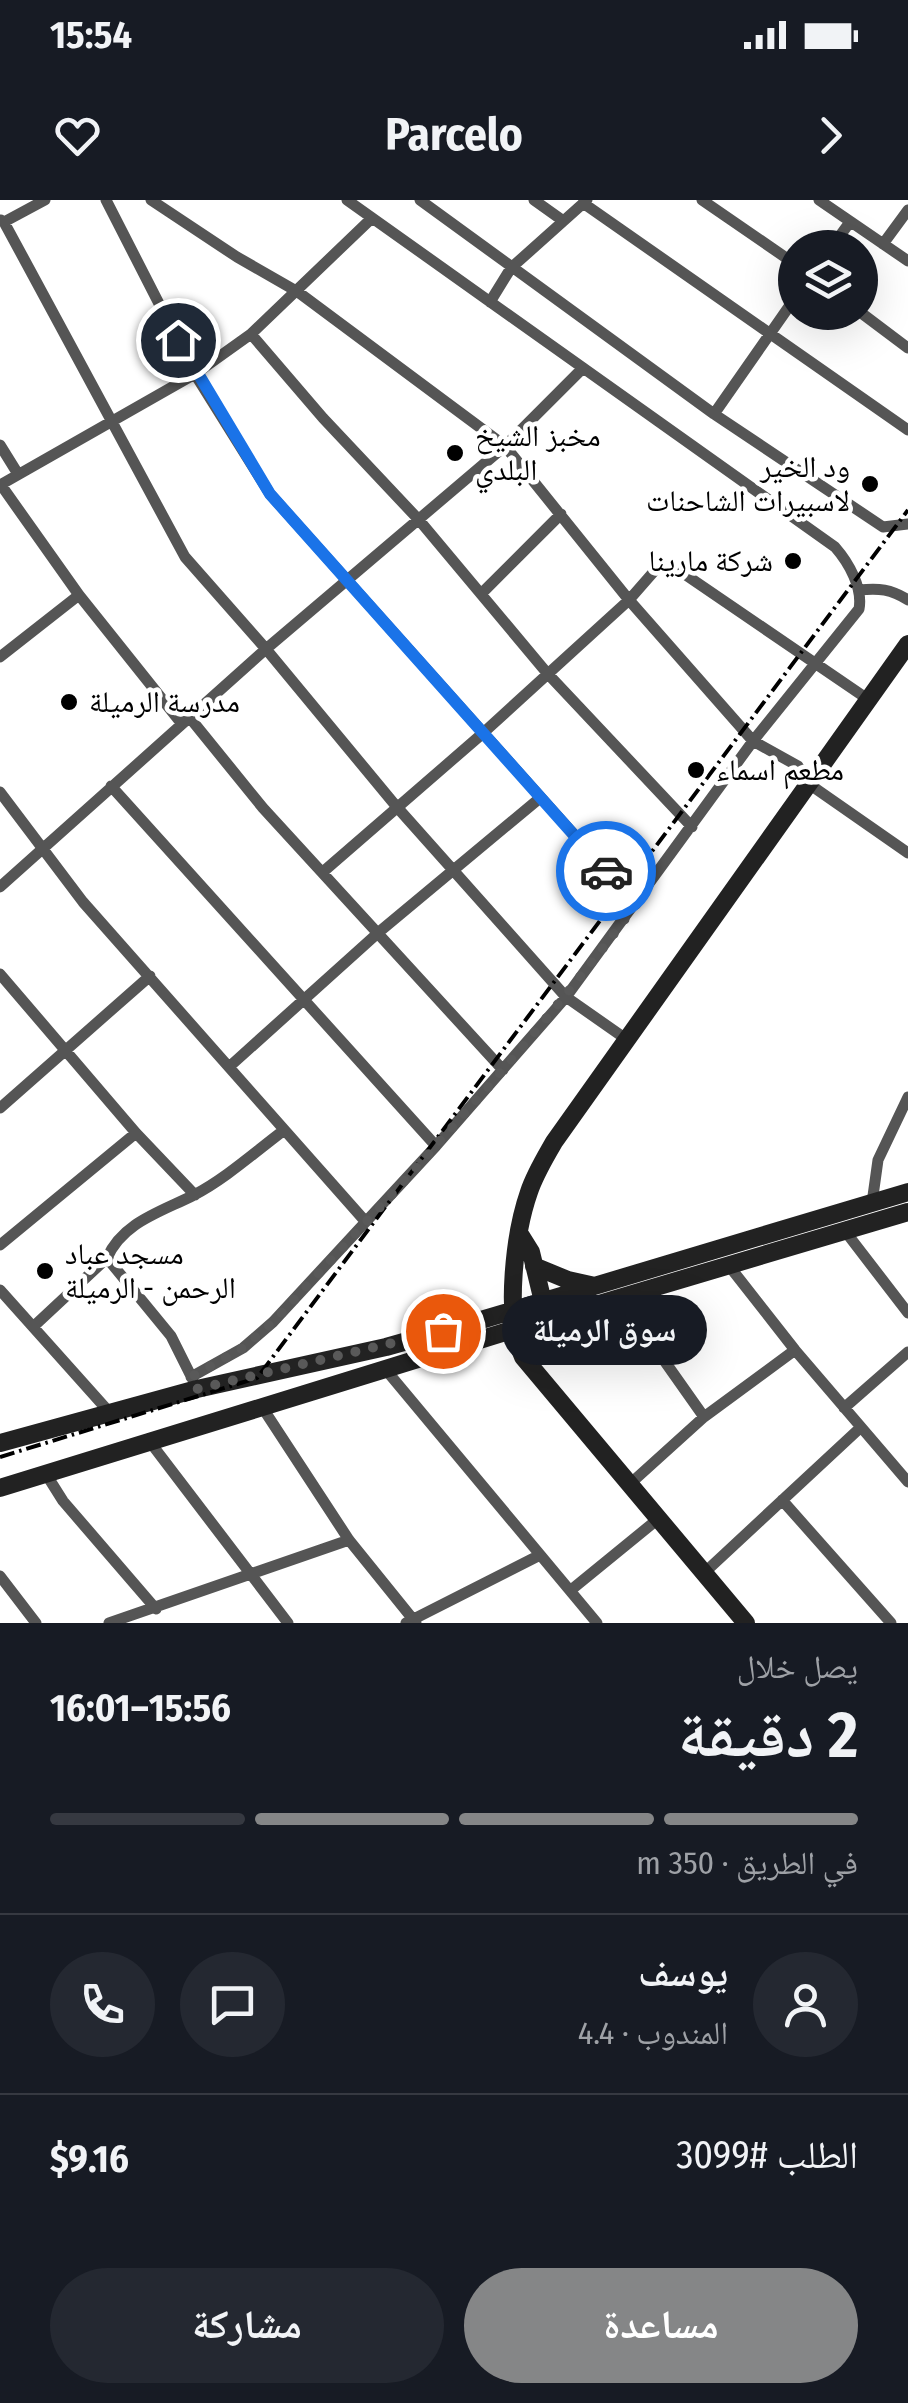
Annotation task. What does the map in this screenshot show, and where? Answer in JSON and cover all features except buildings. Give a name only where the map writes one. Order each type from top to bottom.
[{"type":"main road","points":[[746,1623],[523,1357],[515,1320],[514,1255],[533,1180],[554,1142],[908,644]]},
{"type":"main road","points":[[546,1311],[596,1286],[908,1192]]},
{"type":"main road","points":[[0,1443],[110,1413],[194,1383],[620,1298],[908,1212]]},
{"type":"main road","points":[[521,1236],[531,1252],[546,1311]]},
{"type":"main road","points":[[534,1266],[596,1286]]},
{"type":"main road","points":[[0,1488],[386,1370],[515,1320]]},
{"type":"street","points":[[45,200],[2,221],[185,557],[396,806],[566,996],[626,1039]]},
{"type":"street","points":[[106,200],[196,374],[270,494],[636,904]]},
{"type":"street","points":[[151,200],[298,292],[505,446],[629,600],[754,742],[798,766],[809,784],[908,853]]},
{"type":"street","points":[[107,1258],[171,1336],[194,1383],[243,1348],[273,1322],[436,1146],[566,996],[754,742],[859,610],[859,590],[835,547],[347,200]]},
{"type":"street","points":[[420,200],[714,414],[884,527],[908,524]]},
{"type":"street","points":[[534,200],[562,220]]},
{"type":"street","points":[[702,200],[778,252]]},
{"type":"street","points":[[490,302],[511,268],[584,202],[908,430]]},
{"type":"street","points":[[826,202],[908,261]]},
{"type":"street","points":[[883,244],[908,210]]},
{"type":"street","points":[[372,218],[251,334],[196,374],[0,485],[78,594],[186,721],[503,1070]]},
{"type":"street","points":[[844,230],[850,222]]},
{"type":"street","points":[[714,414],[778,322]]},
{"type":"street","points":[[878,326],[908,348]]},
{"type":"street","points":[[251,334],[418,520],[547,673],[692,827]]},
{"type":"street","points":[[0,887],[266,648],[505,446],[582,368]]},
{"type":"street","points":[[0,445],[18,474]]},
{"type":"street","points":[[482,594],[561,514]]},
{"type":"street","points":[[324,871],[482,734],[629,600],[657,568],[668,566],[868,700]]},
{"type":"street","points":[[859,590],[880,588],[908,600]]},
{"type":"street","points":[[0,657],[78,594]]},
{"type":"street","points":[[111,786],[436,1146]]},
{"type":"street","points":[[0,792],[83,902],[366,1222]]},
{"type":"street","points":[[229,1067],[379,932],[540,798]]},
{"type":"street","points":[[0,974],[136,1133],[195,1195]]},
{"type":"street","points":[[0,1108],[150,976]]},
{"type":"street","points":[[872,1202],[878,1160],[908,1097]]},
{"type":"street","points":[[33,1328],[107,1258],[114,1242],[128,1228],[195,1195],[284,1131]]},
{"type":"street","points":[[0,1246],[136,1133]]},
{"type":"street","points":[[845,1231],[908,1313]]},
{"type":"street","points":[[730,1267],[908,1482]]},
{"type":"street","points":[[0,1290],[110,1413]]},
{"type":"street","points":[[620,1298],[704,1416]]},
{"type":"street","points":[[631,1483],[704,1416],[795,1350]]},
{"type":"street","points":[[844,1408],[908,1352]]},
{"type":"street","points":[[386,1370],[598,1623]]},
{"type":"street","points":[[262,1407],[349,1540],[412,1622],[540,1555]]},
{"type":"street","points":[[703,1574],[860,1428]]},
{"type":"street","points":[[150,1442],[288,1623]]},
{"type":"street","points":[[46,1474],[63,1501],[156,1609]]},
{"type":"street","points":[[782,1500],[891,1623]]},
{"type":"street","points":[[572,1590],[658,1519]]},
{"type":"street","points":[[109,1623],[349,1540]]},
{"type":"street","points":[[0,1576],[36,1623]]},
{"type":"railway","points":[[0,1457],[257,1378],[908,510]]},
{"type":"way so far","points":[[443,1331],[197,1389],[191,1377],[243,1348],[273,1322],[436,1146],[566,996],[636,904],[606,871]]},
{"type":"place","name":"مخبز الشيخ البلدي","points":[[455,453]]},
{"type":"place","name":"ود الخير لاسبيرات الشاحنات","points":[[870,484]]},
{"type":"place","name":"شركة مارينا","points":[[793,561]]},
{"type":"place","name":"مدرسة الرميلة","points":[[69,702]]},
{"type":"place","name":"مطعم اسماء","points":[[696,770]]},
{"type":"place","name":"مسجد عباد الرحمن - الرميلة","points":[[45,1271]]},
{"type":"place","name":"سوق الرميلة","points":[[443,1331]]},
{"type":"route","points":[[178,340],[270,494],[606,871]]}]
